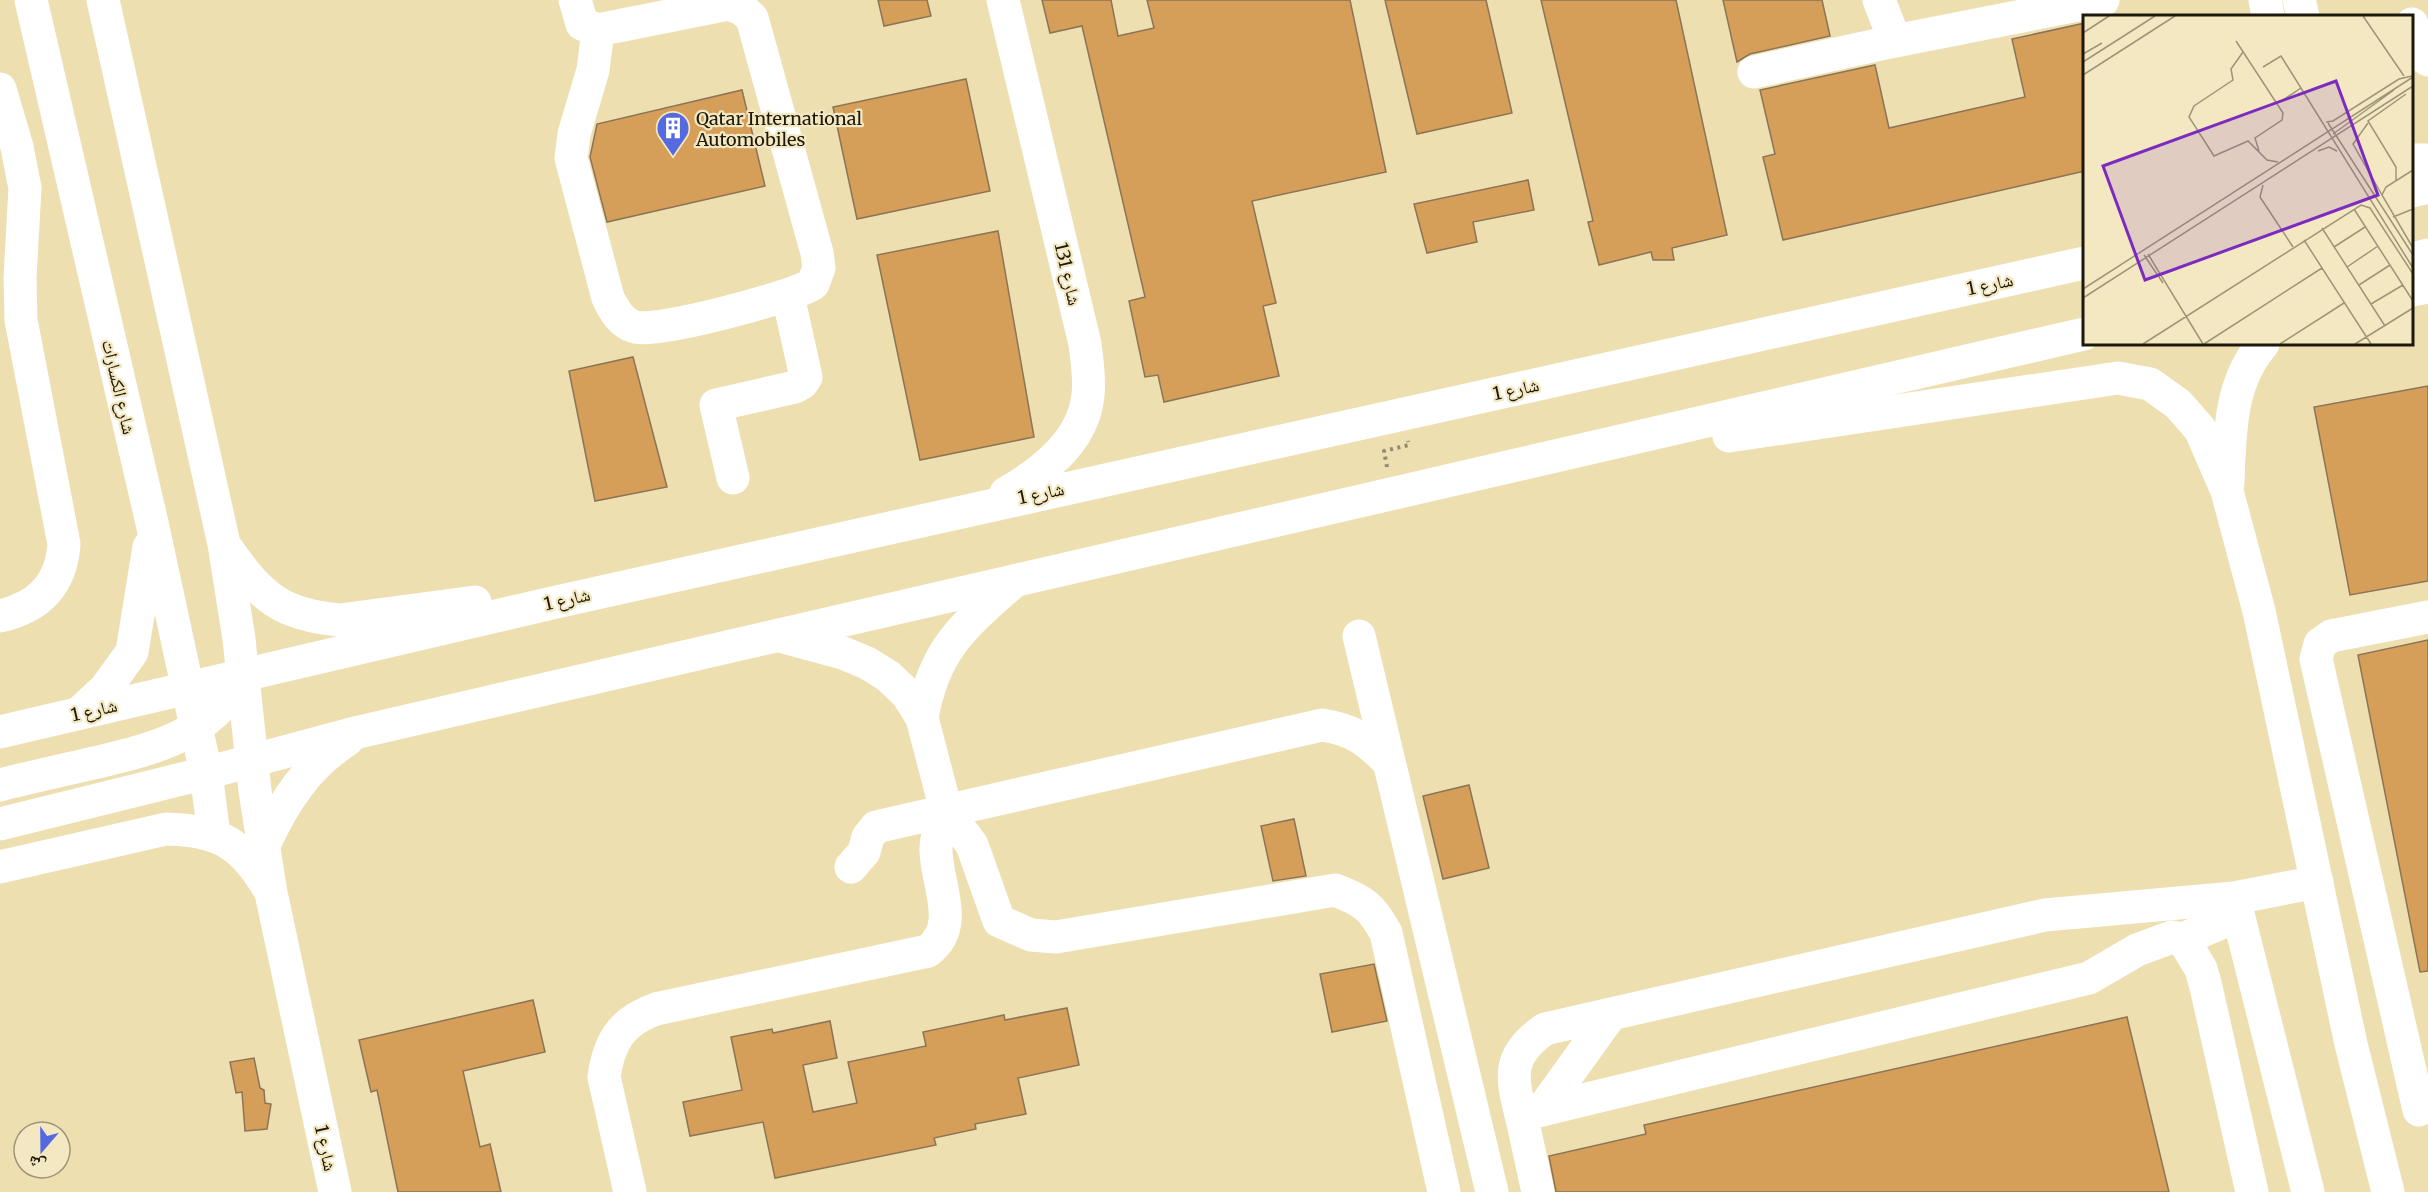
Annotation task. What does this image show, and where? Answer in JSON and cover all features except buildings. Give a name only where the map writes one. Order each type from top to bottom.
[{"type":"street","name":"شارع الكسارات","points":[[31,0],[152,523],[206,773],[214,836]]},
{"type":"street","points":[[103,0],[224,544],[243,677],[251,761]]},
{"type":"street","points":[[575,0],[582,24],[598,30],[728,4],[742,9],[752,18],[819,268],[813,284],[788,296],[643,329],[633,327],[614,311],[608,298],[571,158],[574,134],[593,70],[598,30]]},
{"type":"street","name":"شارع 131","points":[[985,506],[1034,477],[1057,458],[1073,436],[1083,416],[1088,396],[1084,344],[1003,0]]},
{"type":"street","points":[[1879,0],[1895,41]]},
{"type":"street","points":[[1754,72],[1895,41],[2103,0]]},
{"type":"street","points":[[2262,15],[2263,0]]},
{"type":"street","points":[[2263,0],[2268,15]]},
{"type":"street","points":[[2299,0],[2303,15]]},
{"type":"street","points":[[2406,0],[2410,15]]},
{"type":"street","points":[[2413,24],[2428,21]]},
{"type":"street","points":[[2413,29],[2418,53],[2428,60]]},
{"type":"street","points":[[0,89],[17,147],[25,188],[20,278],[21,320],[64,544],[63,560],[50,588],[26,608],[0,616]]},
{"type":"street","points":[[2413,190],[2428,187]]},
{"type":"street","points":[[2413,259],[2428,255]]},
{"type":"street","name":"شارع 1","points":[[0,732],[552,603],[2083,263]]},
{"type":"street","points":[[2413,290],[2428,286]]},
{"type":"street","points":[[733,478],[716,405],[795,387],[806,377],[788,296]]},
{"type":"street","points":[[0,824],[359,732],[2083,334]]},
{"type":"street","points":[[2227,491],[2230,426],[2237,390],[2244,369],[2262,345]]},
{"type":"street","points":[[1531,462],[1808,425],[2118,378],[2150,384],[2178,404],[2200,429],[2227,491],[2259,611],[2351,1044],[2388,1192]]},
{"type":"street","points":[[77,714],[106,688],[132,652],[152,523]]},
{"type":"street","points":[[224,544],[250,581],[271,599],[294,612],[317,618],[340,620],[478,602],[552,603]]},
{"type":"street","points":[[922,718],[927,690],[936,666],[949,642],[970,619],[1011,583]]},
{"type":"street","points":[[2420,1110],[2316,659],[2320,644],[2331,636],[2428,617]]},
{"type":"street","points":[[779,636],[843,653],[867,663],[888,676],[907,694],[922,718],[946,810],[972,845],[999,921],[1031,935],[1056,937],[1335,890],[1357,898],[1373,909],[1386,933],[1444,1192]]},
{"type":"street","points":[[1359,636],[1492,1192]]},
{"type":"street","points":[[0,785],[155,748],[176,740],[224,704],[243,677]]},
{"type":"street","points":[[851,867],[864,852],[868,837],[876,826],[1322,725],[1344,729],[1363,738],[1389,762]]},
{"type":"street","points":[[265,843],[277,816],[297,786],[334,748],[359,732]]},
{"type":"street","name":"شارع 1","points":[[251,761],[272,893],[335,1192]]},
{"type":"street","points":[[630,1192],[604,1077],[607,1058],[618,1035],[635,1017],[656,1009],[928,951],[941,942],[946,926],[936,849],[946,810]]},
{"type":"street","name":"شارع 1","points":[[0,867],[166,829],[189,829],[214,836],[243,851],[255,865],[272,893]]},
{"type":"street","points":[[1532,1112],[2089,978],[2137,951],[2172,937],[2183,939],[2236,907],[2317,882]]},
{"type":"street","points":[[1538,1192],[1532,1112],[1513,1080],[1515,1067],[1526,1045],[1545,1029],[2045,915],[2236,907]]},
{"type":"street","points":[[2236,907],[2308,1192]]},
{"type":"street","points":[[2183,939],[2202,969],[2252,1192]]},
{"type":"street","points":[[1532,1112],[1611,1014]]},
{"type":"path","points":[[1394,494],[1384,451],[1408,445],[1401,414]]},
{"type":"shaded area","points":[[0,0],[2428,0],[2428,1192],[0,1192]]},
{"type":"place","name":"Qatar International Automobiles","points":[[673,157]]}]
